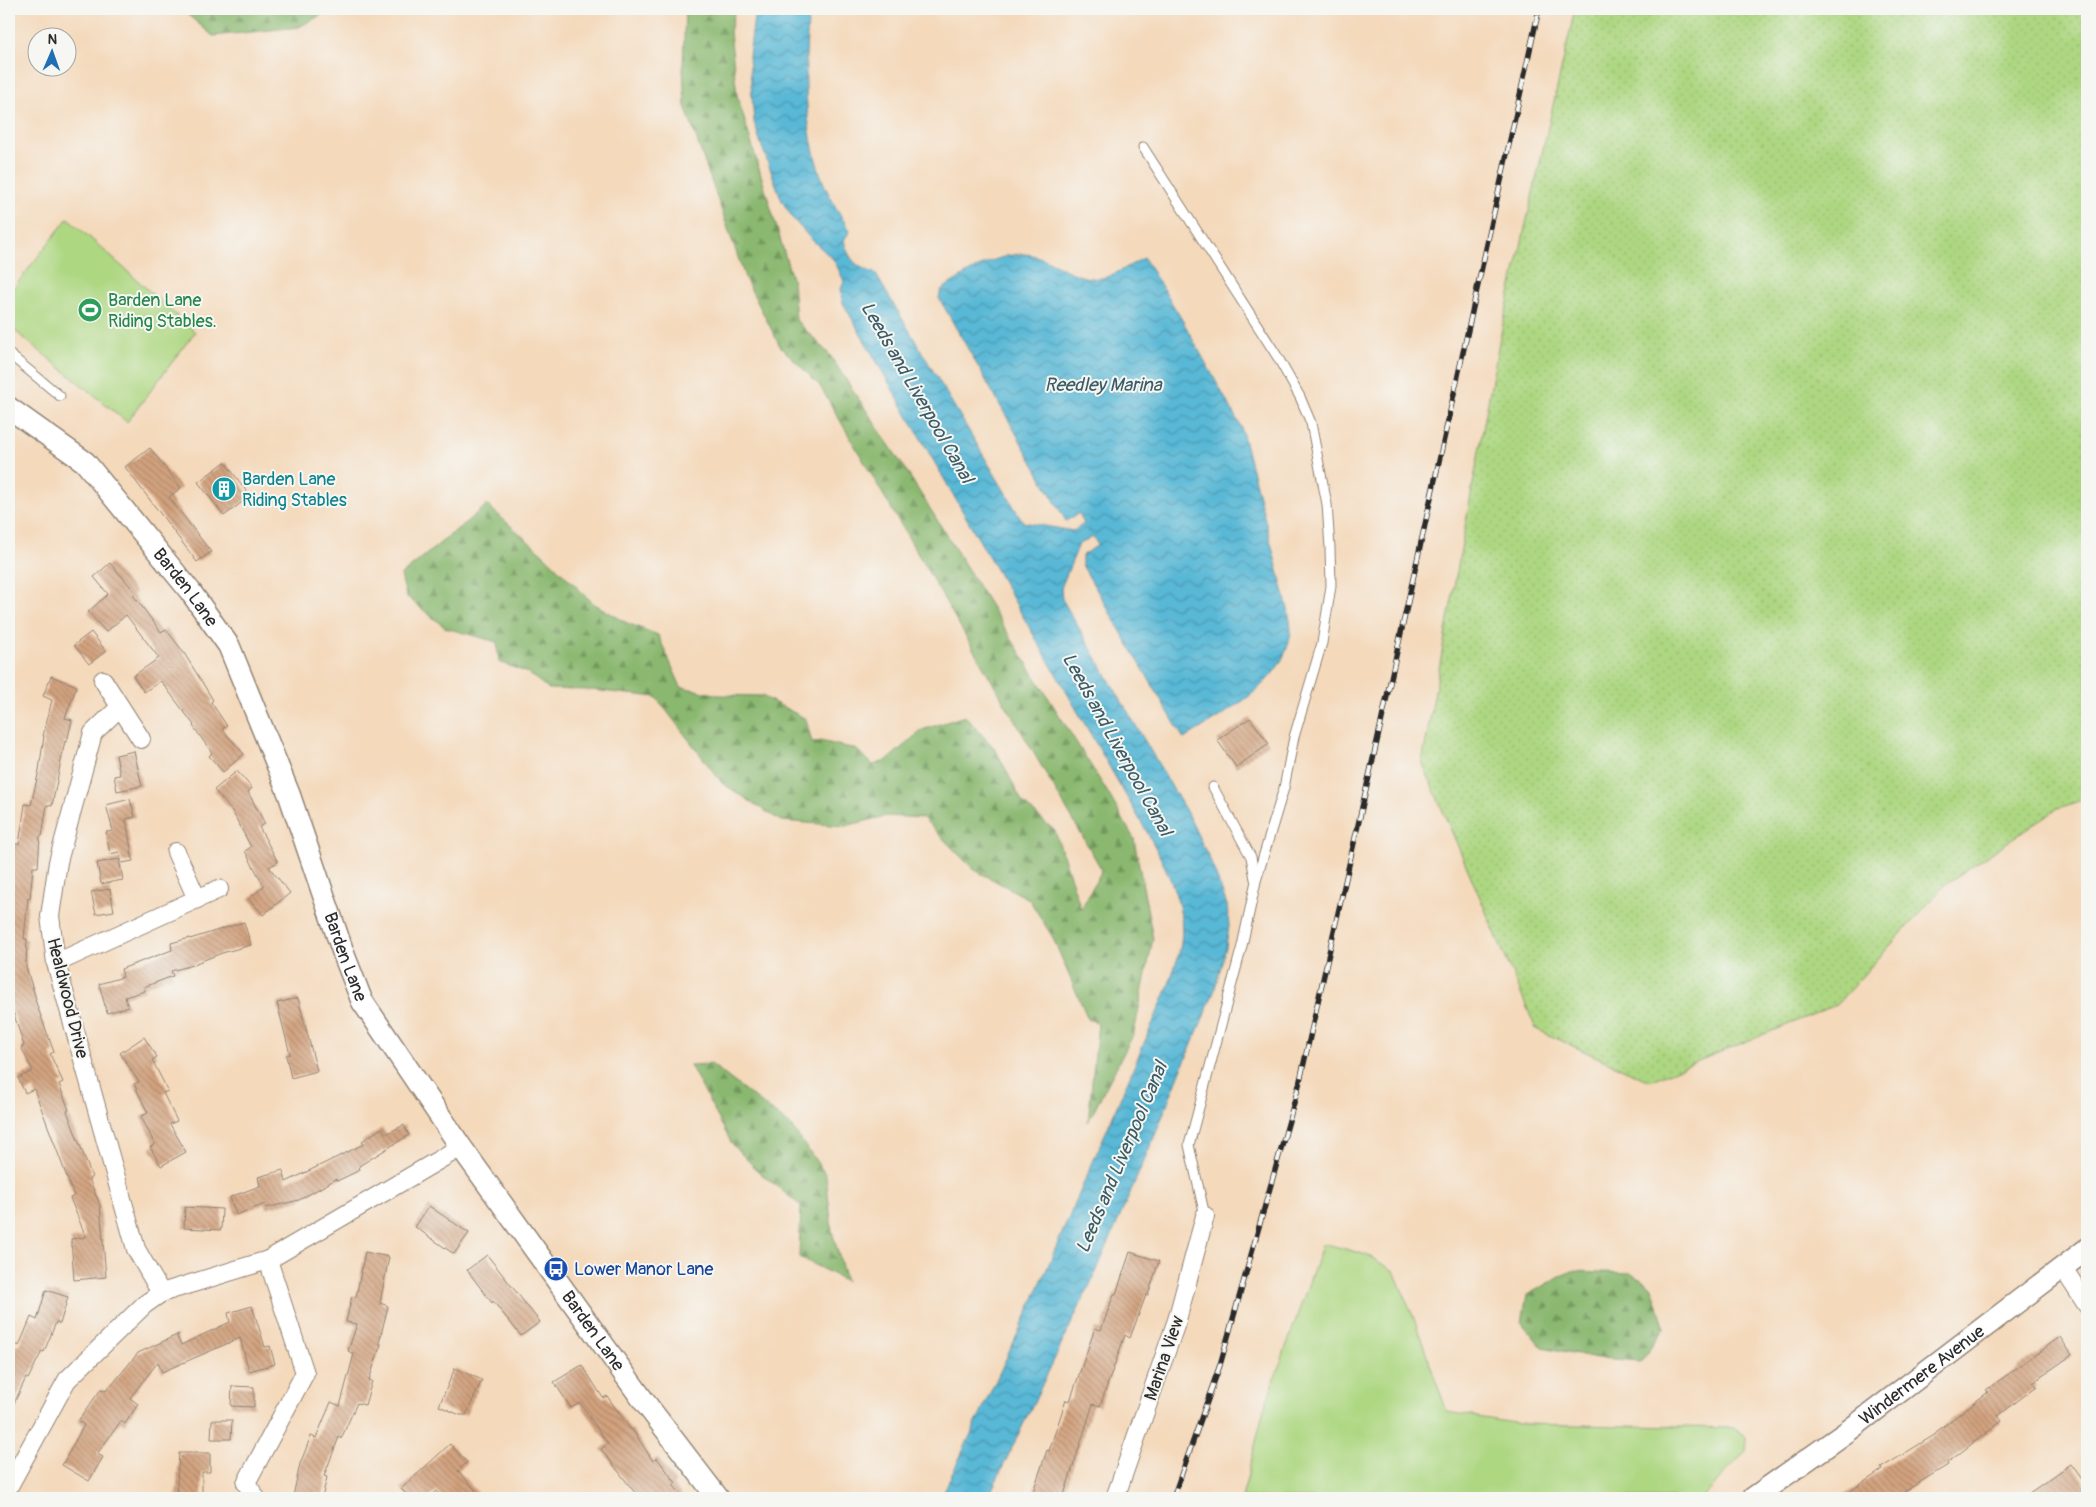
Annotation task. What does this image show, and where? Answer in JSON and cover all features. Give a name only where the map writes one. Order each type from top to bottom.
[{"type":"street","name":"Barden Lane","points":[[9,408],[85,462],[190,591],[229,646],[289,794],[362,1002],[461,1147],[643,1400],[718,1498]]},
{"type":"street","points":[[103,680],[141,739]]},
{"type":"street","name":"Healdwood Drive","points":[[120,707],[93,733],[58,862],[50,916],[56,963],[136,1249],[161,1293]]},
{"type":"street","points":[[176,852],[197,899]]},
{"type":"street","points":[[56,963],[219,889]]},
{"type":"street","points":[[9,1486],[66,1380],[144,1306],[161,1293],[268,1260],[461,1147]]},
{"type":"street","name":"Marina View","points":[[1115,1498],[1178,1320],[1205,1216]]},
{"type":"street","name":"Windermere Avenue","points":[[1754,1498],[1848,1431],[2087,1249]]},
{"type":"street","points":[[256,1498],[246,1482],[305,1373],[268,1260]]},
{"type":"street","points":[[2063,1268],[2087,1305]]},
{"type":"lane","points":[[1142,147],[1277,356],[1300,397],[1310,423],[1327,504],[1331,586],[1322,643],[1294,737],[1284,788],[1256,882],[1242,946],[1189,1145],[1205,1216]]},
{"type":"lane","points":[[9,354],[60,396]]},
{"type":"lane","points":[[1213,787],[1252,857],[1256,882]]},
{"type":"green space","points":[[181,9],[332,9],[299,27],[213,36]]},
{"type":"green space","points":[[685,9],[735,9],[730,32],[737,95],[793,282],[796,320],[829,354],[907,472],[1108,793],[1134,839],[1153,939],[1134,1033],[1088,1122],[1098,1023],[1088,1019],[1052,936],[1029,899],[973,869],[923,818],[886,816],[845,826],[781,821],[722,783],[656,697],[592,690],[549,689],[528,673],[499,662],[497,642],[446,628],[406,596],[401,575],[487,505],[545,556],[593,603],[627,623],[658,635],[681,687],[719,695],[762,696],[806,719],[812,743],[820,741],[856,749],[873,765],[886,761],[922,730],[965,716],[996,750],[1022,802],[1055,831],[1081,909],[1102,870],[820,386],[780,346],[746,280],[685,106],[683,68]]},
{"type":"green space","points":[[1575,9],[2087,9],[2087,799],[2058,808],[1947,883],[1836,1005],[1649,1081],[1536,1029],[1422,762],[1499,342]]},
{"type":"green space","name":"Barden Lane Riding Stables.","points":[[68,218],[195,332],[127,422],[9,326],[9,294]]},
{"type":"green space","points":[[711,1064],[791,1126],[826,1175],[832,1231],[846,1281],[799,1257],[801,1206],[759,1172],[732,1144],[690,1065]]},
{"type":"green space","points":[[1323,1243],[1367,1255],[1394,1271],[1413,1316],[1447,1412],[1520,1424],[1735,1428],[1747,1437],[1746,1451],[1702,1498],[1242,1498],[1264,1409]]},
{"type":"green space","points":[[1571,1271],[1631,1273],[1652,1287],[1665,1328],[1641,1361],[1598,1358],[1542,1347],[1522,1323],[1527,1295]]},
{"type":"water","points":[[755,9],[809,9],[806,53],[808,120],[817,163],[824,184],[850,231],[844,240],[848,252],[858,265],[875,273],[1023,522],[1073,531],[1084,524],[1079,513],[1066,521],[939,298],[941,290],[979,267],[1011,255],[1032,255],[1081,276],[1091,278],[1107,277],[1144,258],[1181,318],[1241,427],[1290,620],[1291,632],[1286,651],[1277,668],[1265,682],[1234,708],[1184,739],[1082,565],[1082,556],[1098,545],[1093,537],[1079,544],[1061,588],[1062,599],[1187,813],[1211,862],[1227,905],[1229,926],[1226,947],[1214,992],[1155,1135],[1097,1270],[988,1498],[941,1498],[1032,1303],[1167,990],[1180,949],[1182,935],[1179,907],[1165,866],[1152,841],[843,303],[841,289],[844,281],[834,260],[794,220],[782,201],[754,122],[749,56]]},
{"type":"building","points":[[150,448],[181,488],[169,497],[211,552],[197,562],[125,467]]},
{"type":"building","name":"Barden Lane Riding Stables","points":[[225,462],[250,496],[224,516],[198,482]]},
{"type":"building","points":[[110,563],[136,593],[133,595],[161,632],[166,629],[184,653],[213,700],[211,702],[227,726],[222,729],[244,754],[223,772],[209,756],[212,753],[161,681],[144,692],[133,676],[159,658],[126,615],[106,632],[88,612],[108,594],[94,577]]},
{"type":"building","points":[[91,632],[106,651],[89,664],[74,645]]},
{"type":"building","points":[[51,676],[77,686],[65,718],[72,720],[67,742],[65,741],[52,806],[47,805],[42,836],[40,836],[38,867],[33,867],[24,939],[27,939],[26,967],[35,1000],[54,1052],[50,1054],[63,1082],[59,1084],[69,1110],[67,1111],[92,1177],[89,1179],[100,1205],[106,1277],[74,1280],[71,1239],[86,1237],[70,1198],[74,1196],[34,1089],[25,1093],[18,1078],[33,1071],[21,1047],[24,1046],[9,999],[9,844],[19,844],[25,804],[31,805],[39,770],[43,736],[52,700],[43,696]]},
{"type":"building","points":[[1250,718],[1269,744],[1236,767],[1217,740]]},
{"type":"building","points":[[134,751],[142,786],[117,791],[114,776],[120,775],[116,755]]},
{"type":"building","points":[[237,771],[252,788],[248,792],[265,824],[259,827],[278,862],[269,867],[290,893],[263,915],[249,899],[264,886],[245,851],[251,847],[232,811],[214,790]]},
{"type":"building","points":[[130,799],[135,817],[126,819],[133,861],[122,863],[119,852],[110,854],[106,832],[113,831],[106,805]]},
{"type":"building","points":[[119,859],[123,880],[101,884],[97,863]]},
{"type":"building","points":[[110,889],[114,911],[96,914],[91,892]]},
{"type":"building","points":[[244,922],[251,945],[171,971],[173,976],[144,987],[145,991],[125,997],[128,1007],[107,1013],[99,984],[123,977],[121,969],[172,950],[171,943]]},
{"type":"building","points":[[298,998],[317,1071],[291,1078],[286,1055],[290,1054],[277,1003]]},
{"type":"building","points":[[144,1037],[157,1057],[152,1060],[168,1091],[163,1093],[177,1121],[170,1124],[186,1152],[161,1166],[150,1147],[155,1145],[141,1116],[148,1113],[134,1084],[139,1082],[120,1053]]},
{"type":"building","points":[[404,1125],[409,1135],[359,1166],[360,1170],[337,1181],[336,1179],[299,1200],[266,1208],[265,1204],[236,1215],[230,1197],[260,1186],[258,1177],[283,1170],[286,1182],[364,1144],[362,1141],[382,1128],[386,1134]]},
{"type":"building","points":[[429,1206],[469,1233],[454,1254],[415,1227]]},
{"type":"building","points":[[185,1207],[222,1209],[221,1230],[184,1228]]},
{"type":"building","points":[[365,1252],[389,1257],[380,1303],[388,1306],[379,1343],[381,1344],[369,1380],[372,1381],[365,1405],[357,1403],[341,1439],[339,1437],[324,1476],[327,1477],[322,1498],[293,1496],[300,1464],[311,1436],[316,1438],[331,1402],[340,1406],[354,1354],[348,1351],[357,1324],[346,1322],[352,1296],[356,1297]]},
{"type":"building","points":[[1130,1252],[1159,1261],[1148,1295],[1146,1295],[1130,1338],[1125,1335],[1100,1406],[1093,1404],[1063,1498],[1031,1498],[1066,1400],[1070,1401],[1095,1328],[1101,1330],[1114,1294],[1116,1294]]},
{"type":"building","points":[[487,1255],[540,1322],[521,1336],[493,1301],[492,1303],[467,1270]]},
{"type":"building","points":[[46,1290],[68,1297],[60,1324],[56,1322],[44,1352],[42,1351],[28,1379],[26,1378],[9,1414],[9,1358],[16,1344],[19,1346],[31,1317],[37,1320]]},
{"type":"building","points":[[252,1306],[265,1347],[270,1346],[275,1364],[249,1371],[240,1338],[162,1372],[158,1362],[130,1398],[138,1404],[125,1424],[121,1421],[97,1454],[103,1457],[89,1481],[62,1465],[84,1425],[78,1421],[101,1389],[106,1391],[138,1353],[179,1334],[177,1337],[181,1345],[230,1322],[228,1313]]},
{"type":"building","points":[[2060,1337],[2072,1355],[2033,1382],[2037,1386],[1998,1416],[2002,1421],[1947,1463],[1948,1465],[1894,1498],[1840,1498],[1882,1470],[1881,1468],[1936,1434],[1936,1432],[1988,1392],[1986,1390]]},
{"type":"building","points":[[582,1365],[603,1398],[607,1396],[653,1461],[657,1458],[676,1483],[673,1485],[684,1498],[639,1498],[601,1449],[608,1444],[580,1403],[571,1408],[554,1382]]},
{"type":"building","points":[[455,1368],[482,1380],[466,1415],[460,1415],[439,1406]]},
{"type":"building","points":[[232,1386],[254,1387],[254,1407],[231,1406]]},
{"type":"building","points":[[212,1420],[232,1420],[231,1439],[211,1439]]},
{"type":"building","points":[[450,1444],[467,1462],[458,1471],[483,1498],[442,1498],[436,1491],[428,1498],[410,1498],[401,1489]]},
{"type":"building","points":[[179,1453],[210,1453],[210,1472],[202,1472],[202,1498],[176,1498]]},
{"type":"building","points":[[2071,1464],[2087,1486],[2087,1491],[2077,1498],[2022,1498]]},
{"type":"railway","points":[[1173,1498],[1220,1365],[1299,1085],[1539,9]]},
{"type":"place","name":"Barden Lane Riding Stables.","points":[[90,310]]},
{"type":"place","name":"Barden Lane Riding Stables","points":[[224,489]]},
{"type":"place","name":"Lower Manor Lane","points":[[556,1269]]},
{"type":"water label","name":"Reedley Marina","points":[[1103,384]]},
{"type":"water label","name":"Leeds and Liverpool Canal","points":[[918,392]]},
{"type":"water label","name":"Leeds and Liverpool Canal","points":[[1118,744]]},
{"type":"water label","name":"Leeds and Liverpool Canal","points":[[1121,1157]]}]
